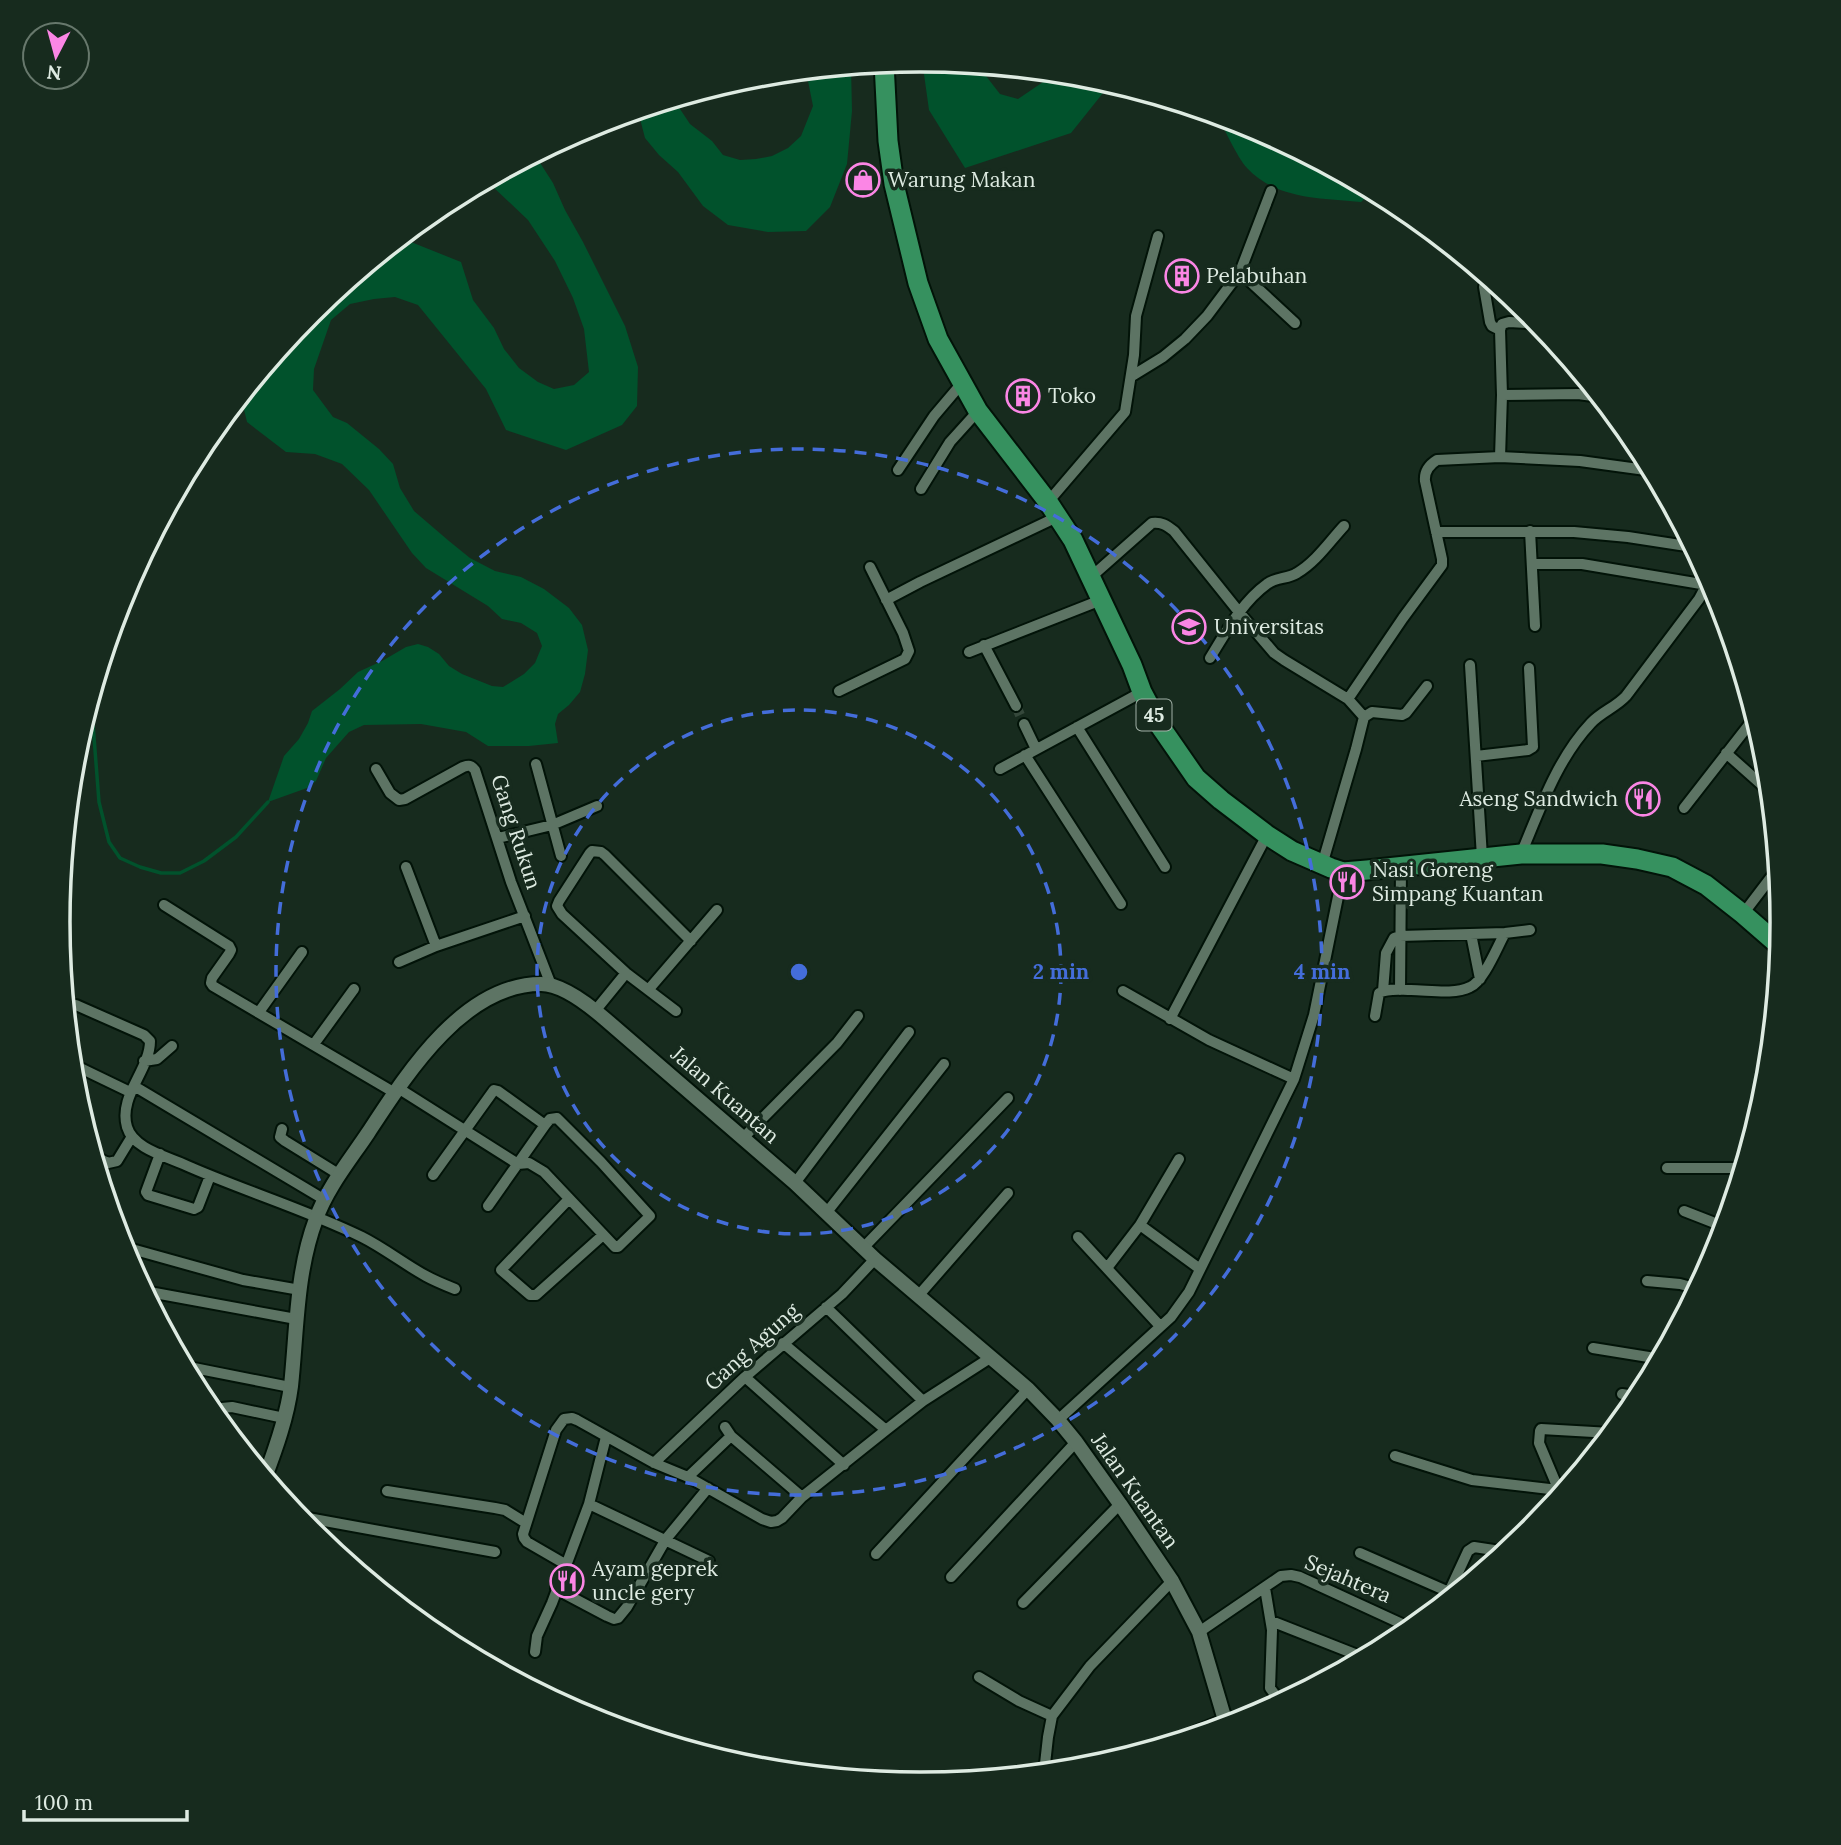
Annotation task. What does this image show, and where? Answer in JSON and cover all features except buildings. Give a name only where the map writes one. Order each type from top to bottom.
[{"type":"highway","name":"45","points":[[885,73],[888,141],[894,184],[918,283],[938,339],[978,411],[1053,510],[1073,541],[1132,665],[1142,692],[1160,726],[1196,778],[1221,800],[1292,852],[1343,872],[1521,854],[1602,854],[1637,859],[1672,867],[1706,885],[1770,938]]},
{"type":"street","points":[[1132,376],[1163,357],[1185,339],[1240,272],[1270,191]]},
{"type":"street","points":[[887,600],[1053,510],[1122,417],[1127,406],[1136,316],[1158,236]]},
{"type":"street","points":[[1240,272],[1295,323]]},
{"type":"street","points":[[1484,288],[1490,323],[1500,330]]},
{"type":"street","points":[[1500,457],[1500,330],[1503,324],[1509,322],[1524,323]]},
{"type":"street","points":[[898,470],[934,416],[962,383]]},
{"type":"street","points":[[1502,395],[1587,395]]},
{"type":"street","points":[[921,489],[950,442],[978,411]]},
{"type":"street","points":[[1348,699],[1403,618],[1439,571],[1442,559],[1425,481],[1426,471],[1431,463],[1437,460],[1500,457],[1580,461],[1640,469]]},
{"type":"street","points":[[1091,577],[1152,523],[1161,522],[1174,531],[1274,653],[1348,699],[1364,717]]},
{"type":"street","points":[[1210,658],[1239,612],[1265,584],[1291,576],[1305,568],[1344,526]]},
{"type":"street","points":[[1530,531],[1535,626]]},
{"type":"street","points":[[1436,532],[1574,533],[1628,537],[1683,545]]},
{"type":"street","points":[[1532,564],[1582,564],[1698,580]]},
{"type":"street","points":[[839,691],[907,658],[909,648],[870,567]]},
{"type":"street","points":[[1521,854],[1551,783],[1568,753],[1593,721],[1626,696],[1703,591]]},
{"type":"street","points":[[969,652],[1101,600]]},
{"type":"street","points":[[984,645],[1016,706]]},
{"type":"street","points":[[1470,665],[1482,857]]},
{"type":"street","points":[[1476,756],[1528,750],[1533,747],[1529,668]]},
{"type":"street","points":[[1322,865],[1364,717],[1372,712],[1402,715],[1427,686]]},
{"type":"street","points":[[1000,769],[1142,692]]},
{"type":"street","points":[[1024,724],[1030,752],[1121,904]]},
{"type":"street","points":[[1684,808],[1748,726]]},
{"type":"street","points":[[1077,727],[1165,867]]},
{"type":"street","points":[[1726,753],[1759,779]]},
{"type":"street","points":[[536,764],[561,856]]},
{"type":"street","name":"Gang Rukun","points":[[376,769],[390,793],[399,800],[463,767],[472,766],[551,985]]},
{"type":"street","points":[[498,838],[552,825],[597,806]]},
{"type":"street","points":[[1170,1019],[1267,835]]},
{"type":"street","points":[[676,1011],[626,973],[558,910],[559,901],[592,851],[601,852],[691,941]]},
{"type":"street","points":[[406,867],[436,946]]},
{"type":"street","points":[[1400,990],[1401,867]]},
{"type":"street","points":[[1058,1420],[1171,1317],[1189,1292],[1294,1079],[1314,1016],[1343,872]]},
{"type":"street","points":[[1744,914],[1769,880]]},
{"type":"street","points":[[164,905],[229,946],[229,954],[212,978],[213,986],[518,1164],[529,1163],[544,1172],[614,1247],[618,1247],[649,1218],[649,1213],[557,1118],[550,1119],[545,1125],[518,1164],[488,1206]]},
{"type":"street","points":[[649,989],[718,910]]},
{"type":"street","points":[[399,962],[436,946],[524,916]]},
{"type":"street","points":[[1383,991],[1386,953],[1394,938],[1530,930]]},
{"type":"street","points":[[1375,1016],[1379,993],[1383,991],[1463,989],[1472,986],[1480,979],[1505,933]]},
{"type":"street","points":[[1471,934],[1480,979]]},
{"type":"street","points":[[259,1012],[302,952]]},
{"type":"street","points":[[595,1011],[626,973]]},
{"type":"street","points":[[268,1467],[284,1418],[290,1387],[296,1319],[308,1248],[316,1218],[325,1200],[396,1091],[431,1044],[460,1017],[483,1002],[521,985],[551,985]]},
{"type":"street","name":"Jalan Kuantan","points":[[551,985],[575,996],[595,1011],[795,1183],[875,1259],[1028,1390],[1058,1420],[1121,1504],[1172,1581],[1199,1632],[1224,1716]]},
{"type":"street","points":[[314,1044],[354,989]]},
{"type":"street","points":[[1123,991],[1209,1040],[1294,1079]]},
{"type":"street","points":[[76,1005],[149,1039],[150,1046],[132,1089],[125,1116],[131,1138],[211,1176],[362,1237],[426,1276],[455,1289]]},
{"type":"street","points":[[743,1138],[837,1043],[858,1016]]},
{"type":"street","points":[[795,1183],[909,1032]]},
{"type":"street","points":[[144,1061],[157,1059],[172,1046]]},
{"type":"street","points":[[827,1213],[944,1065]]},
{"type":"street","points":[[83,1068],[132,1089],[325,1200]]},
{"type":"street","points":[[433,1175],[494,1090],[545,1125]]},
{"type":"street","points":[[863,1247],[1008,1098]]},
{"type":"street","points":[[282,1129],[281,1137],[285,1141],[340,1175]]},
{"type":"street","points":[[105,1161],[117,1161],[131,1138]]},
{"type":"street","points":[[160,1154],[146,1192],[148,1195],[194,1209],[198,1207],[211,1176]]},
{"type":"street","points":[[1107,1268],[1140,1225],[1179,1159]]},
{"type":"street","points":[[1667,1168],[1734,1168]]},
{"type":"street","points":[[919,1295],[1008,1193]]},
{"type":"street","points":[[569,1199],[501,1270],[530,1295],[536,1296],[603,1235]]},
{"type":"street","points":[[1684,1210],[1716,1223]]},
{"type":"street","points":[[1140,1225],[1200,1269]]},
{"type":"street","points":[[1078,1237],[1160,1326]]},
{"type":"street","points":[[136,1250],[243,1280],[300,1290]]},
{"type":"street","name":"Gang Agung","points":[[654,1463],[744,1377],[827,1307],[875,1259]]},
{"type":"street","points":[[1647,1281],[1689,1286]]},
{"type":"street","points":[[155,1293],[296,1319]]},
{"type":"street","points":[[827,1307],[923,1401]]},
{"type":"street","points":[[783,1343],[886,1430]]},
{"type":"street","points":[[1593,1348],[1651,1357]]},
{"type":"street","points":[[565,1564],[527,1542],[523,1534],[556,1430],[564,1419],[572,1418],[586,1424],[654,1463],[688,1477],[771,1522],[782,1518],[802,1497],[923,1401],[990,1358]]},
{"type":"street","points":[[197,1369],[290,1387]]},
{"type":"street","points":[[744,1377],[844,1465]]},
{"type":"street","points":[[876,1554],[1028,1390]]},
{"type":"street","points":[[1622,1394],[1628,1395]]},
{"type":"street","points":[[222,1408],[232,1406],[284,1418]]},
{"type":"street","points":[[1557,1487],[1539,1443],[1538,1435],[1541,1429],[1601,1432]]},
{"type":"street","points":[[688,1477],[728,1432],[802,1497]]},
{"type":"street","points":[[535,1653],[537,1636],[589,1504],[606,1437]]},
{"type":"street","points":[[951,1577],[1076,1442]]},
{"type":"street","points":[[1395,1456],[1472,1480],[1552,1492]]},
{"type":"street","points":[[556,1589],[616,1619],[627,1607],[666,1539],[708,1488]]},
{"type":"street","points":[[387,1491],[505,1510],[526,1523]]},
{"type":"street","points":[[589,1504],[709,1561]]},
{"type":"street","points":[[1023,1603],[1121,1504]]},
{"type":"street","points":[[315,1519],[495,1552]]},
{"type":"street","points":[[1452,1586],[1468,1551],[1474,1548],[1494,1550]]},
{"type":"street","points":[[1360,1553],[1446,1591]]},
{"type":"street","name":"Sejahtera","points":[[1199,1632],[1281,1576],[1291,1575],[1402,1624]]},
{"type":"street","points":[[1045,1764],[1052,1716],[1090,1666],[1172,1581]]},
{"type":"street","points":[[1265,1588],[1271,1621],[1270,1688],[1275,1695]]},
{"type":"street","points":[[1271,1621],[1354,1654]]},
{"type":"street","points":[[979,1677],[1018,1701],[1052,1716]]},
{"type":"shaded area","points":[[924,72],[986,75],[1000,94],[1018,99],[1044,81],[1104,92],[1071,133],[965,168],[929,110]]},
{"type":"shaded area","points":[[851,75],[852,111],[847,164],[830,207],[806,231],[768,232],[728,225],[703,206],[678,172],[659,155],[645,138],[640,120],[679,107],[690,124],[712,141],[723,155],[740,160],[756,159],[772,156],[788,148],[801,136],[813,106],[808,79]]},
{"type":"shaded area","points":[[1224,129],[1297,160],[1365,198],[1361,202],[1300,196],[1286,192],[1259,178],[1247,168]]},
{"type":"shaded area","points":[[540,162],[553,183],[625,326],[638,367],[637,406],[622,425],[566,450],[506,430],[486,389],[418,305],[395,297],[350,304],[331,320],[314,369],[313,390],[333,417],[347,423],[393,464],[400,488],[414,511],[470,558],[495,571],[521,577],[544,589],[569,608],[582,625],[588,650],[585,674],[580,692],[558,714],[555,724],[558,743],[488,746],[466,732],[421,724],[364,725],[349,732],[326,758],[316,781],[307,788],[268,802],[284,756],[299,739],[312,711],[358,672],[406,647],[418,644],[428,647],[462,674],[492,686],[503,687],[524,674],[535,663],[542,646],[537,633],[521,623],[502,619],[488,606],[426,568],[412,553],[369,490],[342,464],[315,454],[286,452],[247,422],[244,408],[319,321],[360,283],[411,242],[461,262],[473,300],[519,368],[538,382],[554,389],[574,385],[589,372],[584,329],[555,261],[528,220],[493,187]]},
{"type":"waterway","points":[[93,727],[99,802],[109,842],[120,858],[140,867],[161,873],[180,873],[204,861],[236,837],[268,802]]},
{"type":"tunnel","points":[[1016,706],[1024,724]]},
{"type":"place","name":"Warung Makan","points":[[863,180]]},
{"type":"place","name":"Pelabuhan","points":[[1182,276]]},
{"type":"place","name":"Toko","points":[[1023,396]]},
{"type":"place","name":"Universitas","points":[[1189,627]]},
{"type":"place","name":"Aseng Sandwich","points":[[1643,799]]},
{"type":"place","name":"Nasi Goreng Simpang Kuantan","points":[[1347,882]]},
{"type":"place","name":"Ayam geprek uncle gery","points":[[567,1581]]}]
